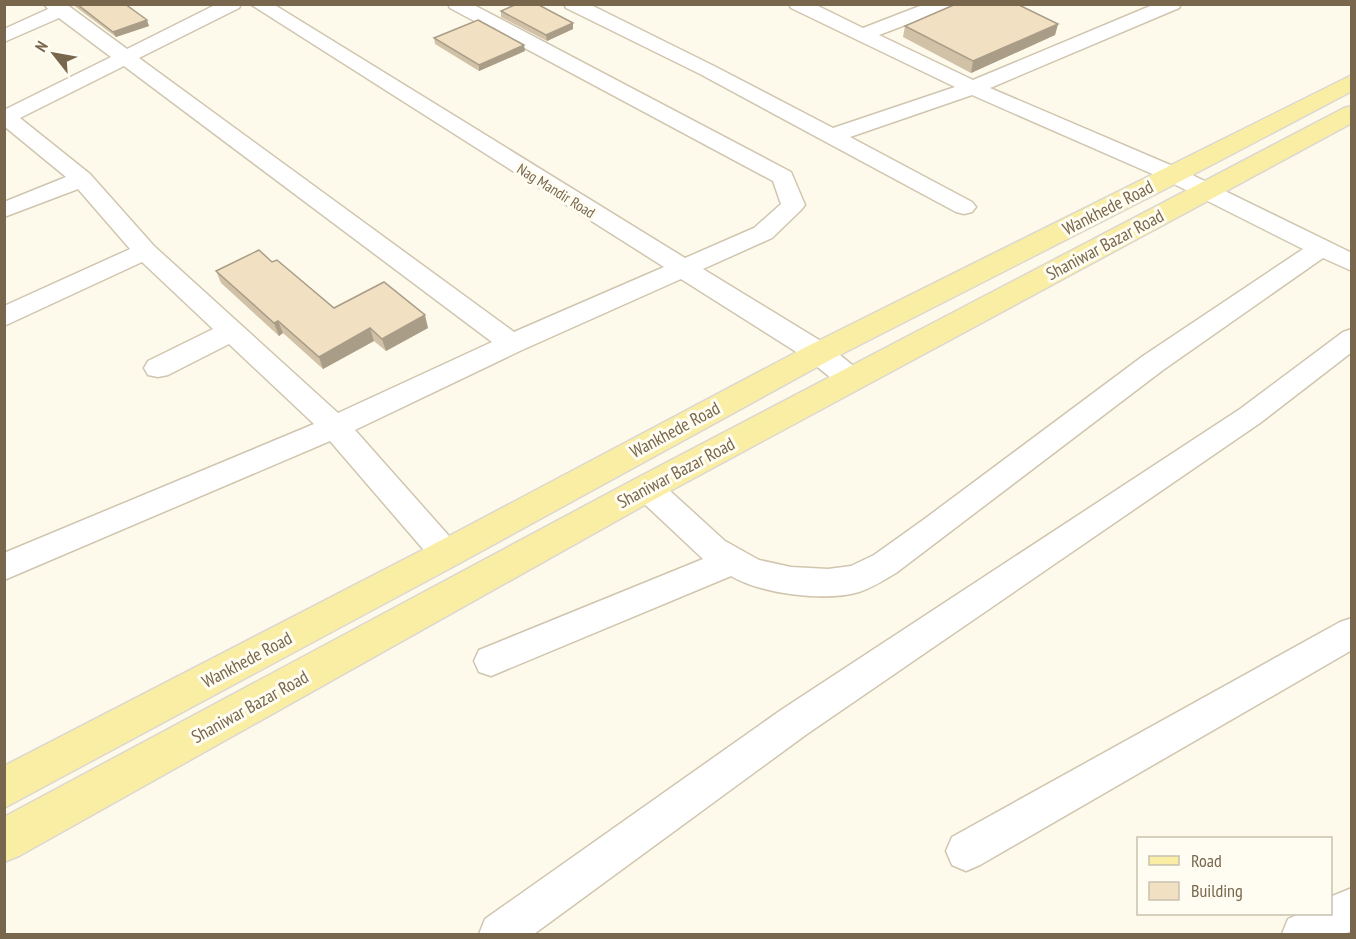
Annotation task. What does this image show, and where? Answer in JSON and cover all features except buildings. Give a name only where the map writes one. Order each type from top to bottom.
[{"type":"main road","name":"Wankhede Road","points":[[4,788],[819,353],[1174,175],[1352,82]]},
{"type":"main road","name":"Shaniwar Bazar Road","points":[[4,841],[647,488],[1352,113]]},
{"type":"street","points":[[232,4],[5,117],[82,179],[145,251],[335,427],[446,554]]},
{"type":"street","name":"Nag Mandir Road","points":[[259,4],[819,353],[852,380]]},
{"type":"street","points":[[4,567],[335,427],[512,344],[763,233],[794,204],[783,177],[457,4]]},
{"type":"street","points":[[573,4],[707,69],[964,207]]},
{"type":"street","points":[[798,4],[973,88],[1174,175],[1352,263]]},
{"type":"street","points":[[863,35],[943,4]]},
{"type":"street","points":[[832,136],[973,88],[1172,4]]},
{"type":"street","points":[[4,36],[57,7],[512,344]]},
{"type":"street","points":[[4,210],[82,179]]},
{"type":"street","points":[[647,488],[714,550],[752,572],[790,580],[828,583],[856,579],[885,564],[1153,363],[1321,248]]},
{"type":"street","points":[[4,317],[145,251]]},
{"type":"street","points":[[158,368],[230,332]]},
{"type":"street","points":[[500,934],[794,722],[1250,416],[1352,338]]},
{"type":"street","points":[[491,661],[733,561]]},
{"type":"street","points":[[966,851],[1352,632]]},
{"type":"street","points":[[1303,934],[1352,908]]}]
